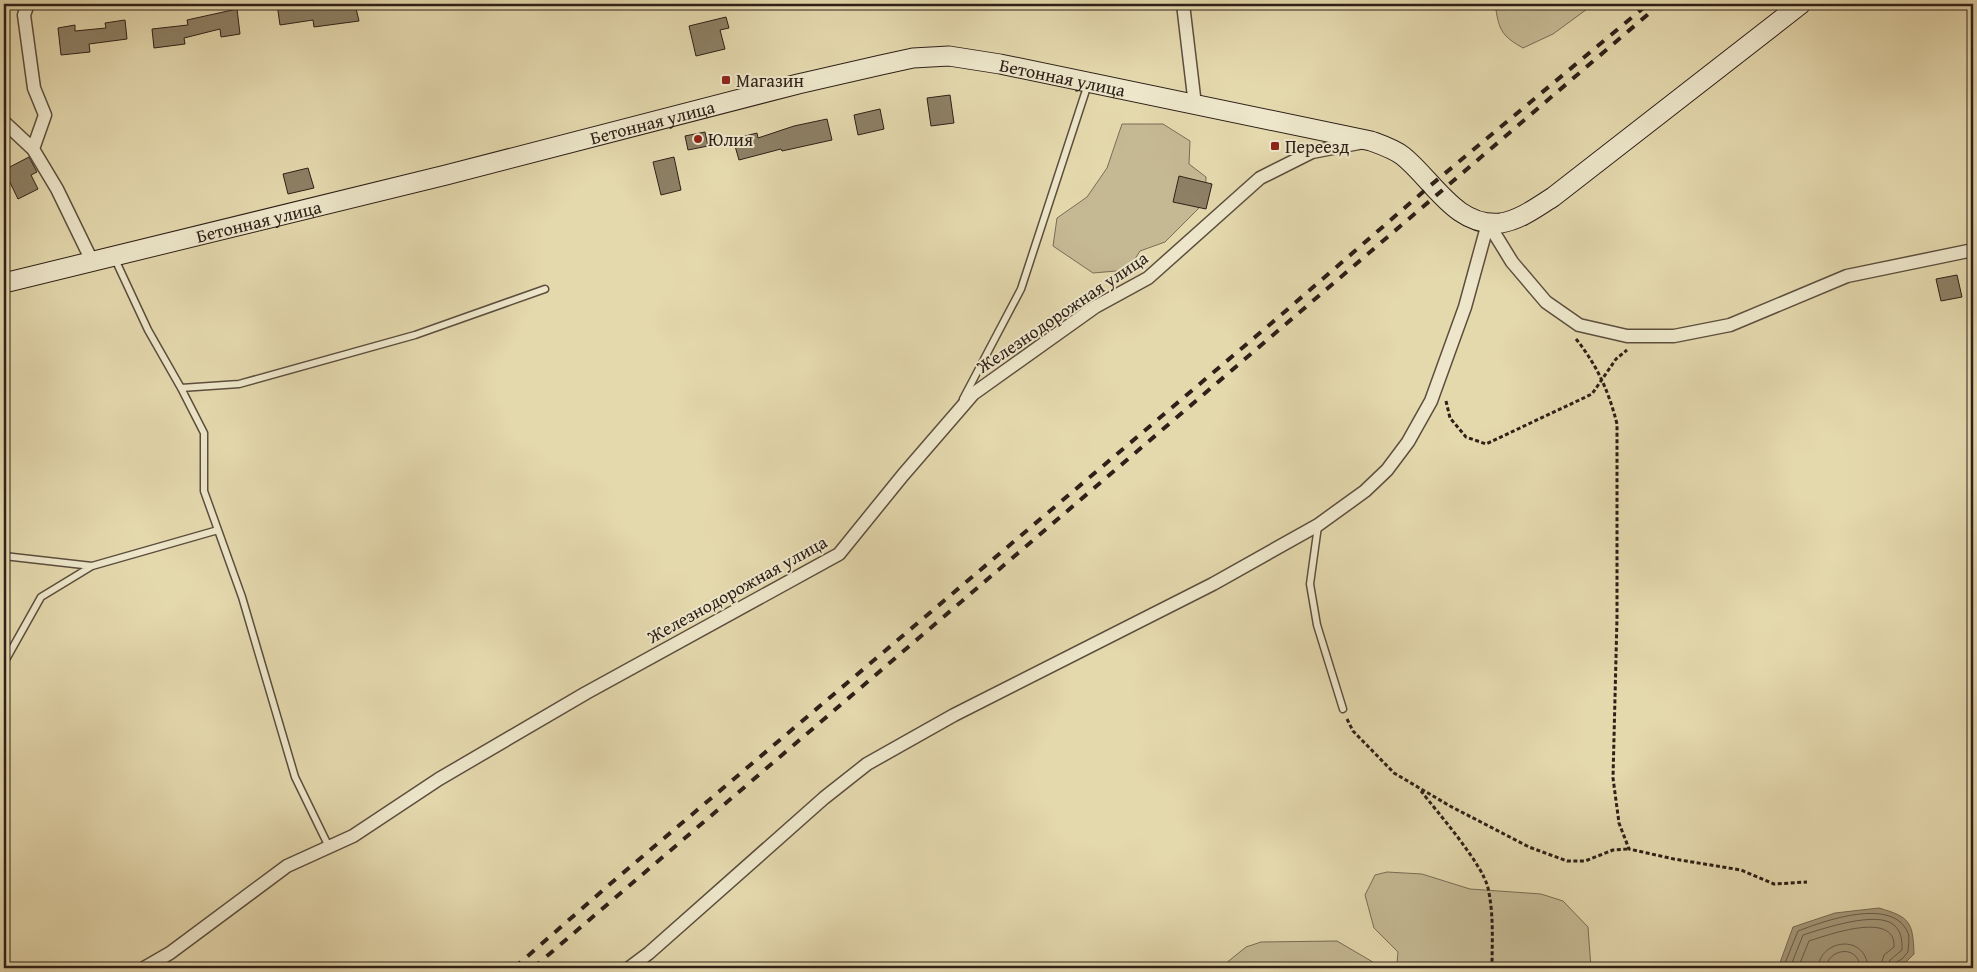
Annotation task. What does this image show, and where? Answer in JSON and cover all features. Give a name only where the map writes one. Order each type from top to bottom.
[{"type":"main road","points":[[1488,223],[1502,223],[1515,219],[1553,197],[1801,4]]},
{"type":"main road","name":"Бетонная улица","points":[[4,283],[455,172],[798,84],[914,58],[949,56],[972,58],[1371,141],[1403,156],[1459,211],[1472,219],[1488,223]]},
{"type":"street","points":[[28,4],[24,15],[34,88],[45,115],[33,149]]},
{"type":"street","points":[[1183,4],[1195,105]]},
{"type":"street","points":[[4,122],[33,149],[57,189],[92,262]]},
{"type":"street","name":"Железнодорожная улица","points":[[144,968],[170,953],[288,866],[354,836],[439,780],[578,697],[839,554],[903,475],[973,394],[1086,313],[1148,278],[1260,178],[1312,152],[1371,141]]},
{"type":"street","points":[[1488,223],[1512,262],[1546,302],[1579,325],[1627,336],[1674,336],[1730,325],[1847,276],[1973,250]]},
{"type":"street","points":[[630,968],[824,798],[867,764],[954,715],[1213,584],[1318,525],[1365,491],[1382,475],[1413,434],[1431,401],[1465,307],[1488,223]]},
{"type":"lane","points":[[954,416],[1021,289],[1088,82]]},
{"type":"lane","points":[[114,256],[148,330],[204,433],[204,491],[242,597],[295,777],[329,847]]},
{"type":"lane","points":[[181,388],[239,384],[415,335],[545,289]]},
{"type":"lane","points":[[1318,525],[1310,584],[1317,625],[1343,709]]},
{"type":"lane","points":[[4,663],[41,597],[92,566],[218,530]]},
{"type":"lane","points":[[4,556],[92,566]]},
{"type":"path","points":[[1445,396],[1450,418],[1466,437],[1486,444],[1592,394],[1616,359],[1645,336]]},
{"type":"path","points":[[1575,338],[1587,352],[1609,394],[1617,424],[1617,608],[1613,778],[1619,823],[1629,850]]},
{"type":"path","points":[[1343,709],[1353,732],[1394,773],[1419,789],[1529,847],[1566,861],[1585,861],[1613,850],[1629,850],[1741,870],[1774,884],[1808,882]]},
{"type":"path","points":[[1419,789],[1476,863],[1488,886],[1493,920],[1492,968]]},
{"type":"shaded area","points":[[1495,4],[1594,4],[1553,34],[1523,48],[1505,35],[1498,20]]},
{"type":"shaded area","points":[[1122,124],[1163,124],[1190,141],[1189,164],[1206,177],[1205,202],[1165,242],[1140,251],[1128,270],[1093,273],[1053,246],[1057,218],[1087,197],[1107,168]]},
{"type":"shaded area","points":[[1387,872],[1422,874],[1470,889],[1541,894],[1563,901],[1588,927],[1591,968],[1392,968],[1397,963],[1398,952],[1374,928],[1365,895],[1375,875]]},
{"type":"shaded area","points":[[1337,941],[1383,968],[1220,968],[1246,947],[1261,942]]},
{"type":"water","points":[[1879,908],[1897,914],[1908,922],[1911,928],[1914,954],[1905,963],[1893,968],[1849,968],[1847,962],[1836,968],[1778,968],[1793,927],[1835,913]]},
{"type":"building","points":[[277,4],[299,4],[300,6],[355,4],[359,21],[314,27],[313,20],[280,25]]},
{"type":"building","points":[[237,9],[240,34],[221,37],[220,29],[184,38],[185,44],[154,48],[152,29],[188,25],[187,20]]},
{"type":"building","points":[[726,17],[729,28],[720,30],[725,49],[696,56],[689,26]]},
{"type":"building","points":[[125,20],[127,39],[89,44],[90,52],[61,55],[58,28],[75,25],[75,31],[106,28],[105,23]]},
{"type":"building","points":[[950,95],[954,123],[931,126],[927,98]]},
{"type":"building","points":[[880,109],[884,129],[858,135],[854,115]]},
{"type":"building","points":[[827,119],[832,140],[782,151],[781,149],[739,160],[733,139],[757,133],[758,138],[794,126]]},
{"type":"building","points":[[705,132],[708,146],[688,150],[685,136]]},
{"type":"building","points":[[29,157],[37,172],[31,175],[38,189],[18,199],[4,170]]},
{"type":"building","points":[[674,157],[681,190],[661,195],[653,162]]},
{"type":"building","points":[[308,168],[314,188],[288,194],[283,174]]},
{"type":"building","points":[[1179,176],[1212,184],[1206,209],[1173,202]]},
{"type":"building","points":[[1957,275],[1962,297],[1941,301],[1936,279]]},
{"type":"railway","points":[[514,968],[610,884],[1281,315],[1431,185],[1648,4]]},
{"type":"railway","points":[[533,968],[1660,4]]},
{"type":"place","name":"Магазин","points":[[726,80]]},
{"type":"place","name":"Юлия","points":[[698,139]]},
{"type":"place","name":"Переезд","points":[[1275,146]]}]
